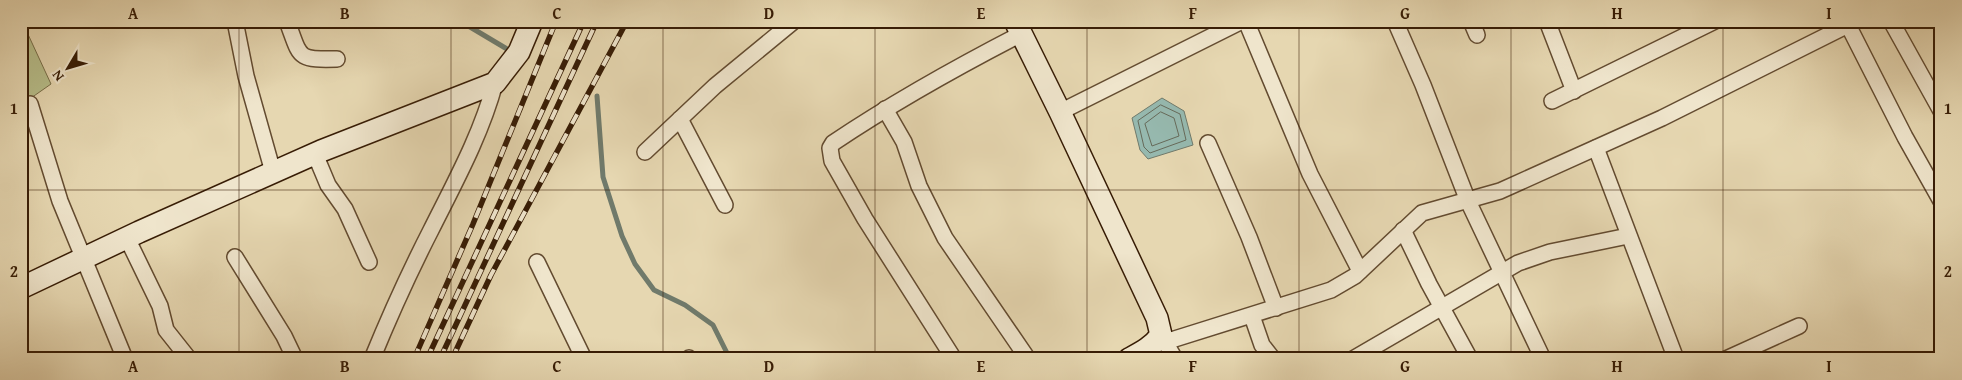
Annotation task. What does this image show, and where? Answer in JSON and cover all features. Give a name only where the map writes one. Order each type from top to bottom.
[{"type":"street","points":[[235,21],[246,76],[273,172]]},
{"type":"street","points":[[288,21],[299,51],[304,57],[313,60],[337,59]]},
{"type":"street","points":[[372,359],[400,291],[466,159],[488,107],[495,83],[519,52],[532,21]]},
{"type":"street","points":[[645,152],[715,86],[794,21]]},
{"type":"street","points":[[1060,112],[1242,21]]},
{"type":"street","points":[[1246,21],[1310,174],[1360,271]]},
{"type":"street","points":[[1395,21],[1423,85],[1468,201],[1543,359]]},
{"type":"street","points":[[1547,21],[1574,91]]},
{"type":"street","points":[[1552,101],[1715,21]]},
{"type":"street","points":[[1891,21],[1941,111]]},
{"type":"street","points":[[1129,359],[1163,338],[1252,316],[1332,290],[1344,284],[1360,271],[1422,213],[1500,191],[1662,118],[1852,23],[1905,137],[1941,201]]},
{"type":"street","points":[[954,359],[865,219],[830,154],[830,148],[833,143],[885,109],[976,57],[1018,28],[1060,112],[1157,318],[1163,338],[1175,359]]},
{"type":"street","points":[[21,288],[273,172],[495,83]]},
{"type":"street","points":[[30,104],[60,201],[125,359]]},
{"type":"street","points":[[885,109],[904,142],[919,186],[936,220],[1028,359]]},
{"type":"street","points":[[680,118],[725,204]]},
{"type":"street","points":[[1208,143],[1249,237],[1276,308]]},
{"type":"street","points":[[1596,148],[1676,359]]},
{"type":"street","points":[[315,154],[328,185],[345,209],[369,262]]},
{"type":"street","points":[[1403,230],[1470,359]]},
{"type":"street","points":[[1353,359],[1502,272],[1533,257],[1628,236]]},
{"type":"street","points":[[127,238],[160,306],[166,330],[189,359]]},
{"type":"street","points":[[235,257],[284,336],[295,359]]},
{"type":"street","points":[[537,262],[584,359]]},
{"type":"street","points":[[1252,316],[1262,345],[1273,359]]},
{"type":"street","points":[[1726,359],[1798,326]]},
{"type":"green space","points":[[26,30],[51,84],[21,105],[21,32]]},
{"type":"water","points":[[1162,98],[1184,111],[1193,145],[1148,159],[1140,150],[1132,118]]},
{"type":"waterway","points":[[460,21],[507,49]]},
{"type":"waterway","points":[[597,96],[603,177],[622,236],[635,264],[654,290],[685,305],[713,325],[730,359]]},
{"type":"railway","points":[[414,359],[473,224],[556,21]]},
{"type":"railway","points":[[427,359],[584,21]]},
{"type":"railway","points":[[440,359],[597,21]]},
{"type":"railway","points":[[452,359],[491,275],[627,21]]}]
